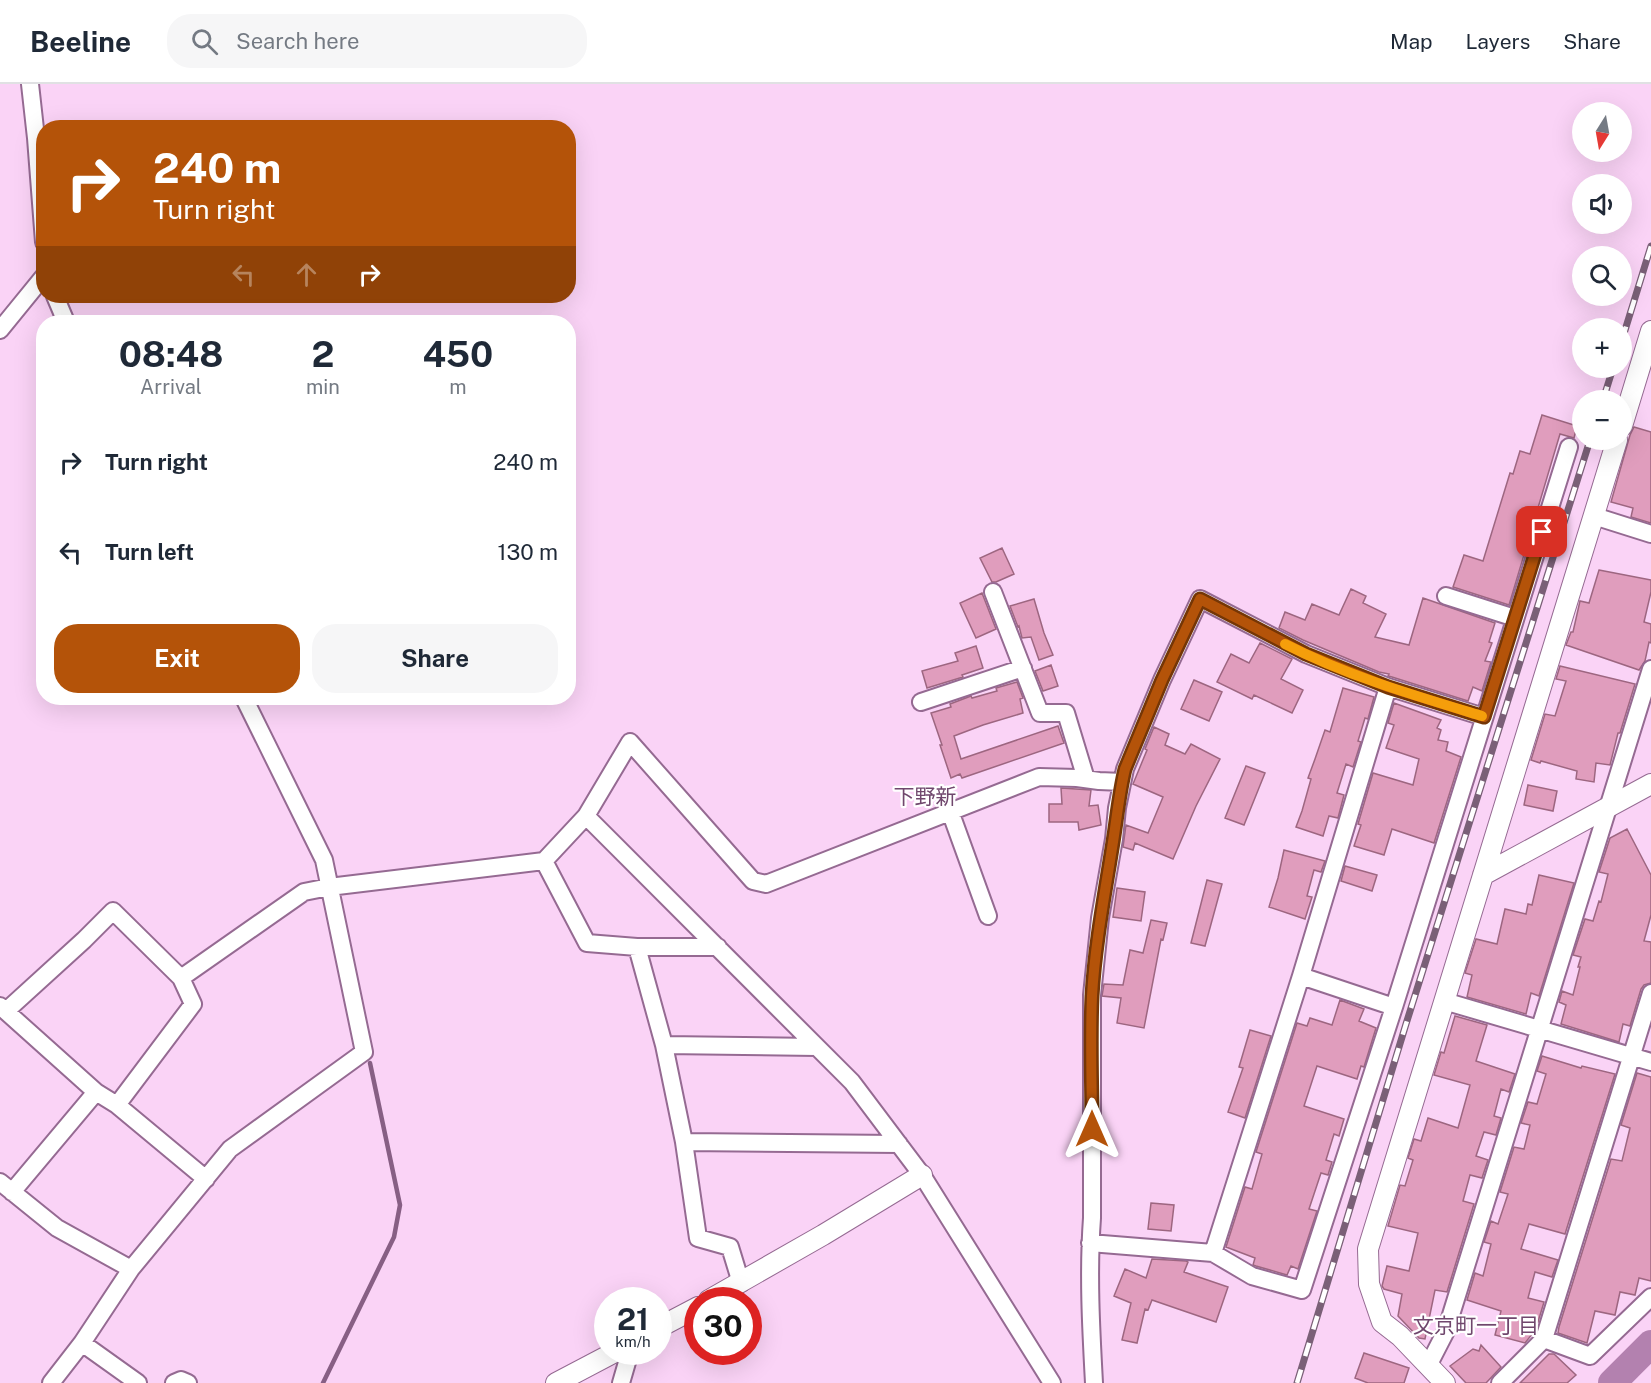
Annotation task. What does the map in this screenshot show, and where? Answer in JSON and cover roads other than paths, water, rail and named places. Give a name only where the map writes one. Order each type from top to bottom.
[{"type":"street","points":[[30,84],[36,138]]},
{"type":"street","points":[[0,330],[36,286]]},
{"type":"street","points":[[1632,393],[1651,331]]},
{"type":"street","points":[[1090,1243],[1213,1253],[1252,1276],[1302,1290],[1394,1007],[1569,447]]},
{"type":"street","points":[[1445,1383],[1400,1336],[1382,1322],[1368,1284],[1368,1249],[1614,450]]},
{"type":"street","points":[[1594,516],[1651,534]]},
{"type":"street","points":[[993,592],[1040,713],[1065,713],[1086,779]]},
{"type":"street","points":[[1446,596],[1515,618]]},
{"type":"street","points":[[1094,1383],[1090,1243],[1092,995],[1100,918],[1125,769],[1162,680],[1200,599],[1306,654],[1388,687],[1484,717]]},
{"type":"street","points":[[921,702],[1023,668]]},
{"type":"street","points":[[1428,1365],[1446,1331],[1651,669]]},
{"type":"street","points":[[1213,1253],[1302,976],[1388,687]]},
{"type":"street","points":[[51,1383],[82,1343],[131,1269],[230,1149],[364,1052],[324,860],[247,705]]},
{"type":"street","points":[[181,978],[304,892],[544,861],[586,816],[630,742],[753,880],[766,884],[1039,777],[1122,782]]},
{"type":"street","points":[[1484,875],[1651,784]]},
{"type":"street","points":[[950,811],[988,916]]},
{"type":"street","points":[[586,816],[852,1082],[922,1175],[1052,1383]]},
{"type":"street","points":[[544,861],[587,943],[637,947],[718,947]]},
{"type":"street","points":[[117,1105],[193,1004],[181,978],[113,911],[84,940],[3,1008],[96,1092],[117,1105],[206,1179]]},
{"type":"street","points":[[637,947],[664,1045],[684,1142],[698,1238],[730,1247],[741,1283]]},
{"type":"street","points":[[1302,976],[1394,1007]]},
{"type":"street","points":[[1500,1383],[1544,1339],[1651,993]]},
{"type":"street","points":[[1444,1001],[1651,1062]]},
{"type":"street","points":[[664,1045],[817,1047]]},
{"type":"street","points":[[96,1092],[6,1187],[57,1228],[131,1269]]},
{"type":"street","points":[[684,1142],[899,1144]]},
{"type":"street","points":[[733,1287],[922,1175]]},
{"type":"street","points":[[1544,1339],[1590,1356],[1651,1297]]},
{"type":"street","points":[[82,1343],[138,1383]]},
{"type":"street","points":[[556,1383],[594,1363]]},
{"type":"street","points":[[621,1383],[626,1365]]},
{"type":"street","points":[[174,1383],[181,1380],[188,1383]]},
{"type":"waterway","points":[[323,1383],[394,1237],[400,1205],[370,1063]]},
{"type":"waterway","points":[[1612,1383],[1651,1344]]},
{"type":"railway","points":[[1629,318],[1651,246]]},
{"type":"railway","points":[[1606,390],[1610,378]]},
{"type":"railway","points":[[1297,1383],[1406,1024],[1587,450]]},
{"type":"district","name":"下野新","points":[[925,797]]},
{"type":"district","name":"文京町一丁目","points":[[1476,1326]]}]
